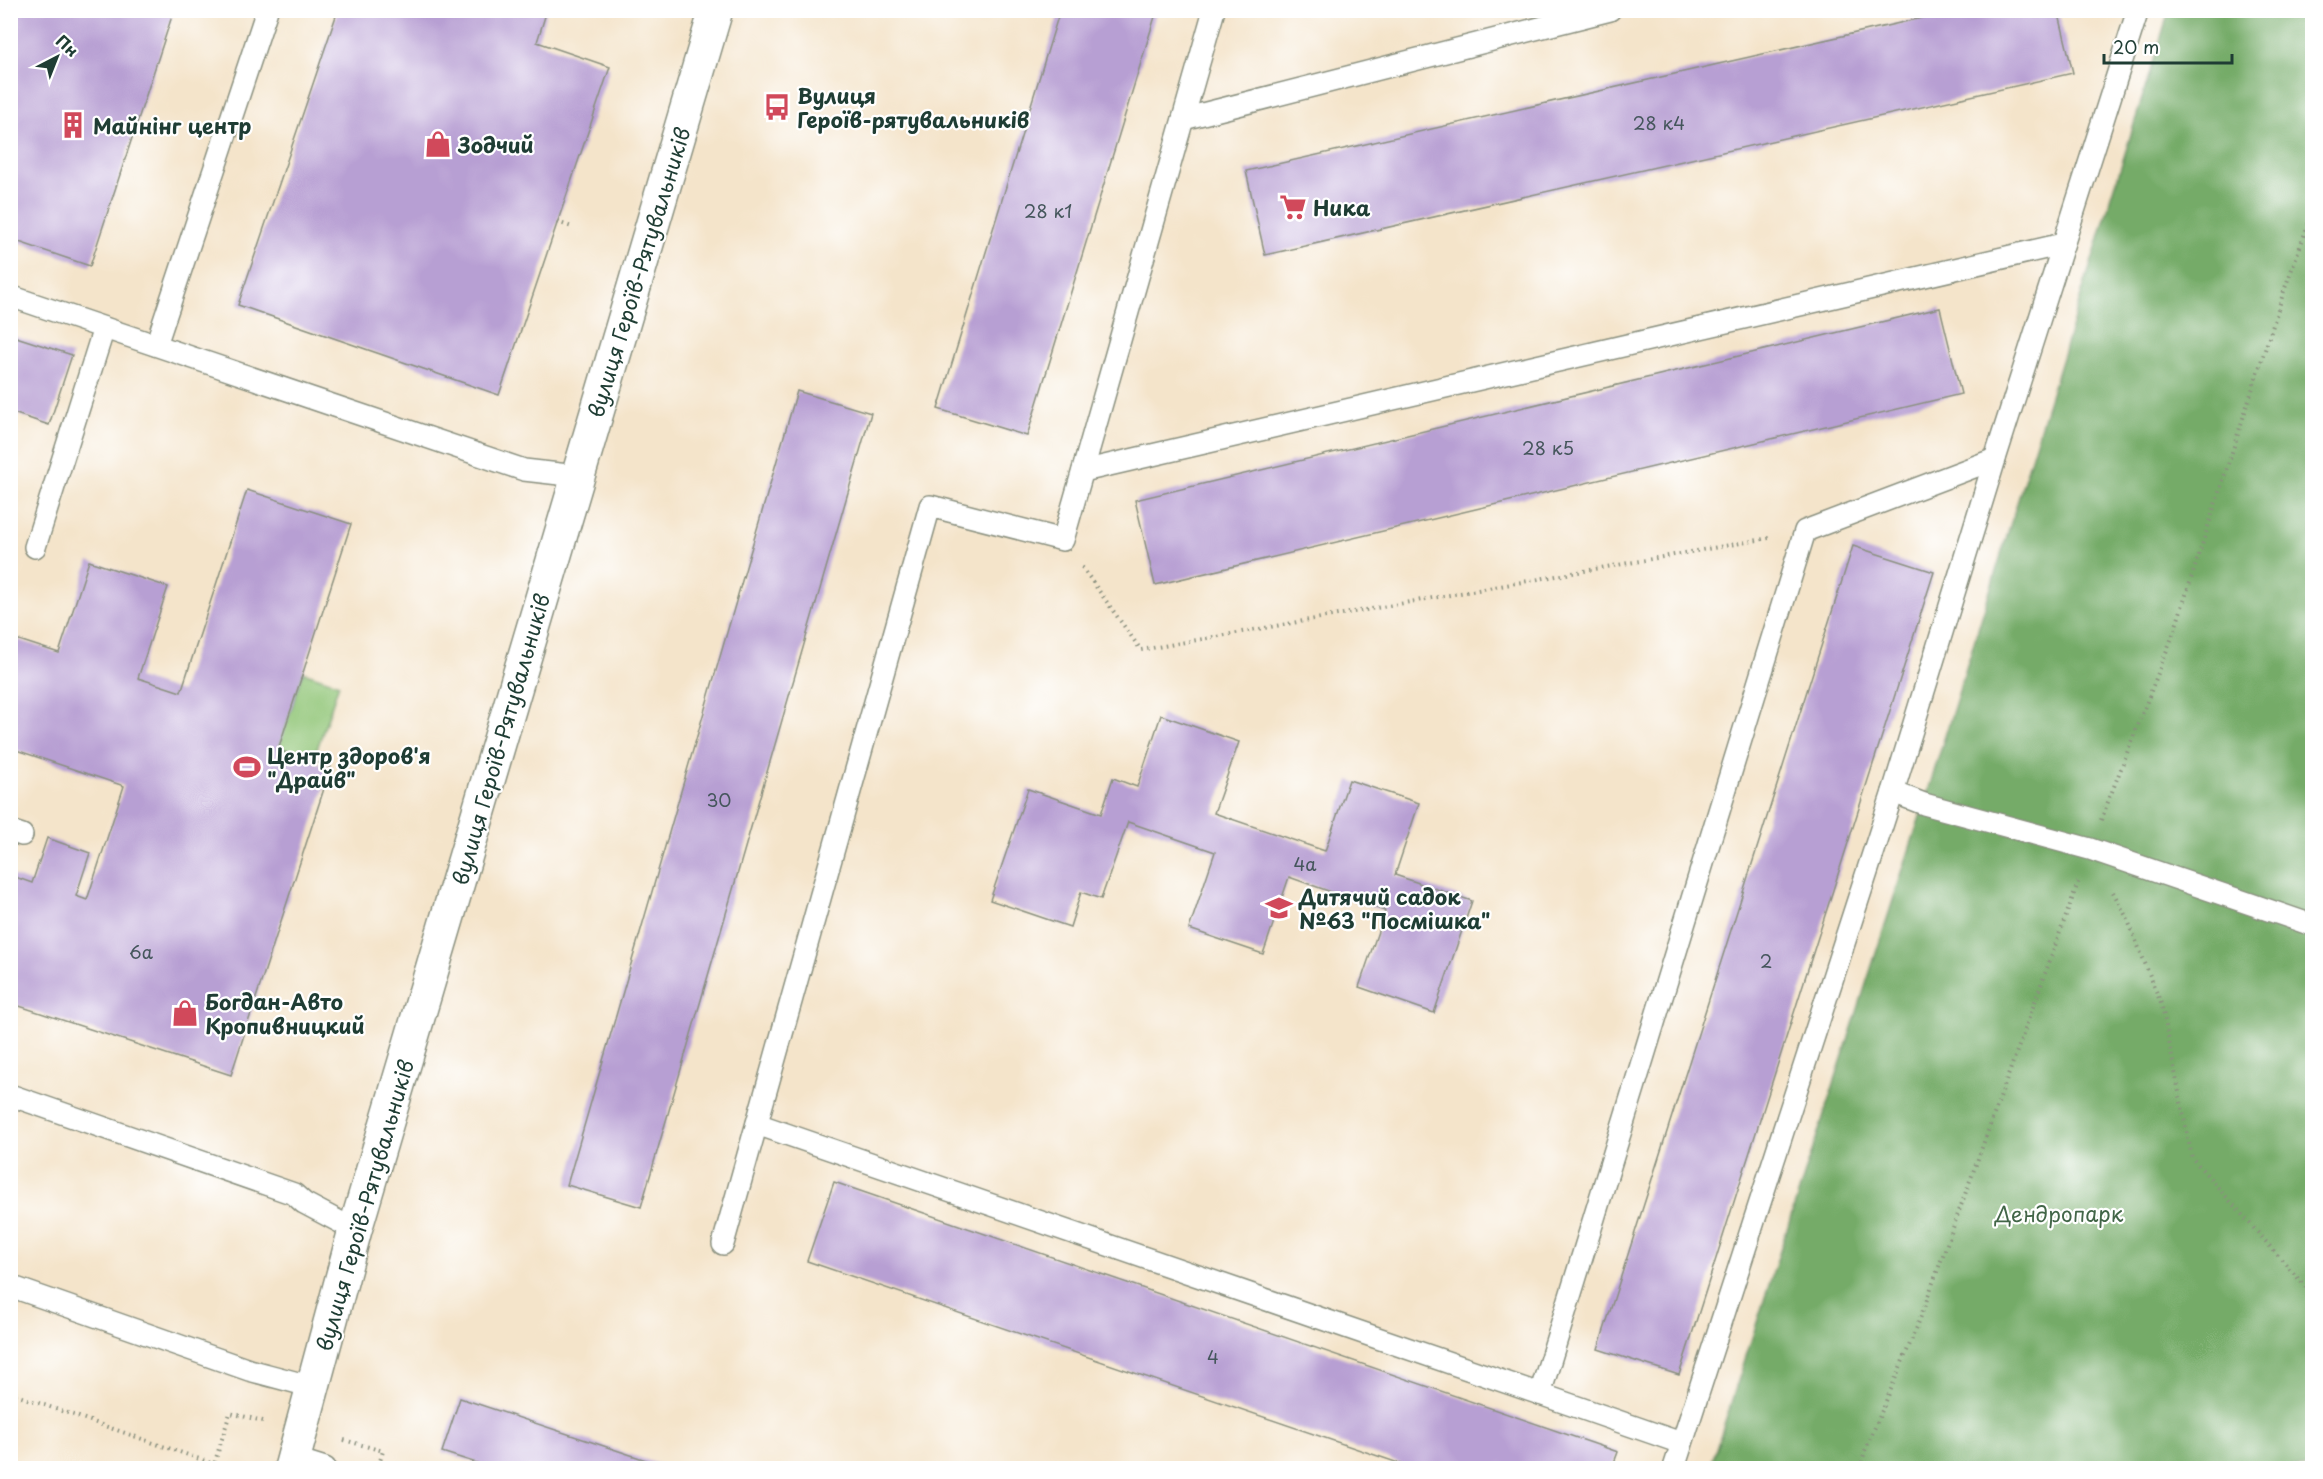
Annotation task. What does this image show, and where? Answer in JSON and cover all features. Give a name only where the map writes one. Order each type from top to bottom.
[{"type":"main road","name":"вулиця Героїв-Рятувальників","points":[[292,1463],[355,1230],[716,10]]},
{"type":"lane","points":[[156,345],[267,10]]},
{"type":"lane","points":[[723,1244],[930,506],[1063,540],[1214,10]]},
{"type":"lane","points":[[1183,119],[1610,10]]},
{"type":"lane","points":[[1674,1468],[1893,792],[1995,459],[2138,10]]},
{"type":"lane","points":[[1083,471],[2063,244]]},
{"type":"lane","points":[[10,296],[524,470],[577,476]]},
{"type":"lane","points":[[35,546],[104,328]]},
{"type":"lane","points":[[1539,1394],[1805,531],[1995,459]]},
{"type":"lane","points":[[1893,792],[1924,804],[2090,849],[2313,925]]},
{"type":"lane","points":[[10,1095],[294,1194],[304,1203],[355,1230]]},
{"type":"lane","points":[[757,1124],[1681,1443]]},
{"type":"lane","points":[[10,1286],[249,1370],[313,1387]]},
{"type":"lane","points":[[292,1463],[325,1468]]},
{"type":"path","points":[[557,222],[572,227]]},
{"type":"path","points":[[1063,540],[1141,650],[1805,531]]},
{"type":"path","points":[[2090,849],[2127,918],[2162,1006],[2193,1158],[2313,1293]]},
{"type":"path","points":[[10,1393],[213,1466],[230,1413],[264,1421]]},
{"type":"path","points":[[350,1442],[383,1451],[378,1468]]},
{"type":"green space","name":"Дендропарк","points":[[2169,11],[2312,11],[2312,1468],[1710,1468],[1924,804]]},
{"type":"green space","points":[[303,672],[339,684],[313,761],[278,750]]},
{"type":"building","name":"Майнінг центр","points":[[10,10],[174,10],[90,266],[10,239]]},
{"type":"building","name":"Зодчий","points":[[338,10],[547,10],[537,42],[610,67],[499,395],[238,305]]},
{"type":"building","points":[[1060,10],[1157,10],[1027,436],[938,409]]},
{"type":"building","points":[[1957,10],[2058,10],[2073,73],[1265,255],[1246,171]]},
{"type":"building","points":[[1940,308],[1961,394],[1155,585],[1135,500]]},
{"type":"building","points":[[10,335],[72,355],[49,425],[10,412]]},
{"type":"building","points":[[797,391],[871,413],[641,1207],[567,1185]]},
{"type":"building","points":[[247,490],[351,524],[278,750],[331,767],[231,1075],[10,1003],[10,875],[32,883],[47,838],[90,853],[76,896],[87,900],[124,786],[10,748],[10,637],[59,653],[89,561],[168,587],[138,678],[181,692]]},
{"type":"building","points":[[1853,546],[1934,572],[1679,1375],[1598,1349]]},
{"type":"building","points":[[1161,715],[1239,742],[1214,813],[1325,851],[1349,780],[1419,803],[1395,875],[1472,901],[1434,1013],[1359,987],[1385,911],[1289,877],[1263,954],[1189,929],[1215,852],[1128,822],[1101,899],[1081,892],[1070,927],[990,900],[1028,789],[1101,814],[1113,778],[1137,787]]},
{"type":"building","points":[[834,1182],[1618,1452],[1612,1468],[1413,1468],[807,1261]]},
{"type":"building","points":[[460,1398],[670,1468],[492,1468],[442,1452]]},
{"type":"place","name":"Вулиця Героїв-рятувальників","points":[[777,107]]},
{"type":"place","name":"Майнінг центр","points":[[73,125]]},
{"type":"place","name":"Зодчий","points":[[438,144]]},
{"type":"place","name":"Ника","points":[[1293,207]]},
{"type":"place","name":"Центр здоров'я \"Драйв\"","points":[[247,767]]},
{"type":"place","name":"Дитячий садок №63 \"Посмішка\"","points":[[1279,908]]},
{"type":"place","name":"Богдан-Авто Кропивницкий","points":[[185,1013]]}]
